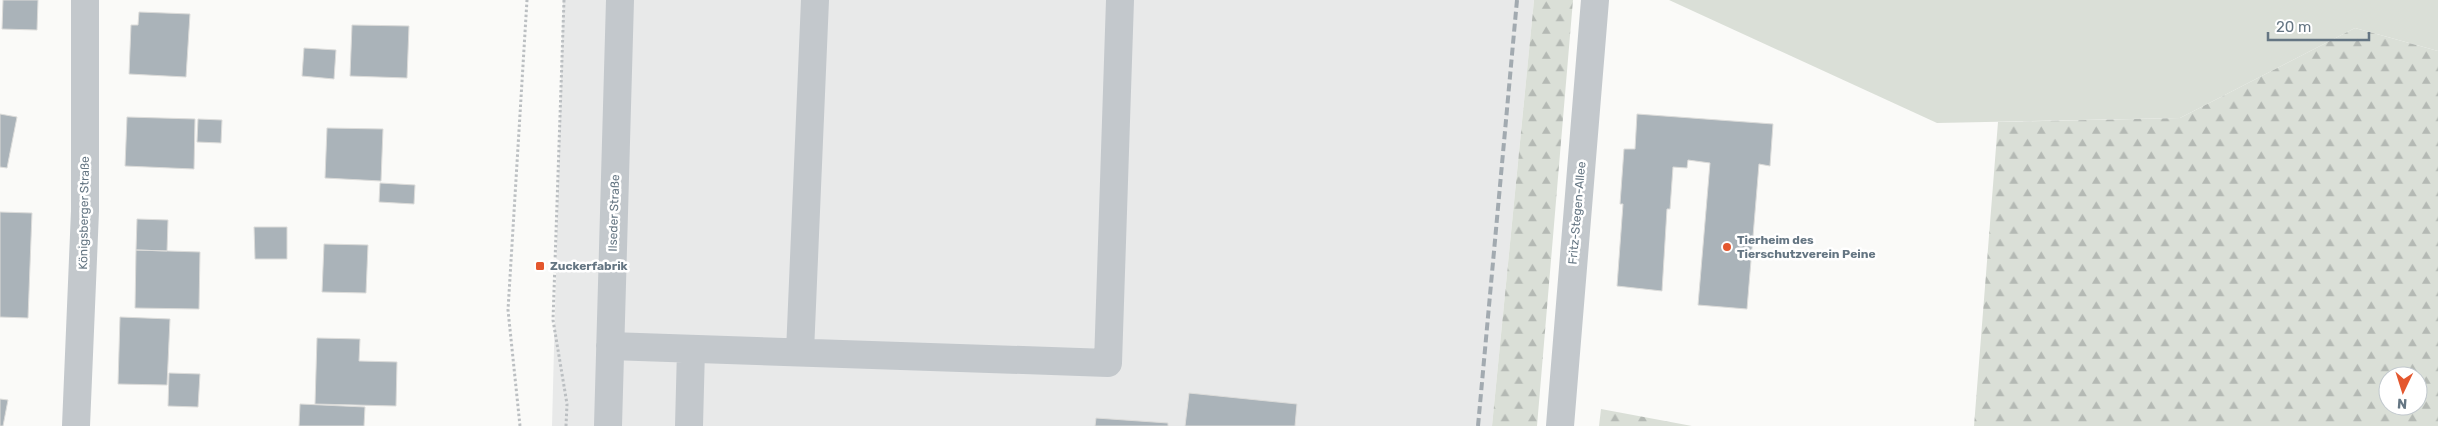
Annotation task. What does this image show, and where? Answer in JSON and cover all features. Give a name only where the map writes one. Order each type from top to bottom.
[{"type":"street","name":"Königsberger Straße","points":[[76,426],[85,211],[85,0]]},
{"type":"street","name":"Ilseder Straße","points":[[608,426],[620,0]]},
{"type":"street","points":[[800,352],[815,0]]},
{"type":"street","points":[[610,346],[1108,363],[1120,0]]},
{"type":"street","name":"Fritz-Stegen-Allee","points":[[1560,426],[1595,0]]},
{"type":"street","points":[[689,426],[691,349]]},
{"type":"path","points":[[520,426],[508,310],[527,0]]},
{"type":"path","points":[[564,0],[553,320],[567,404],[566,426]]},
{"type":"shaded area","points":[[563,0],[1534,0],[1492,426],[552,426]]},
{"type":"green space","points":[[1534,0],[1573,0],[1537,426],[1492,426]]},
{"type":"green space","points":[[1669,0],[2438,0],[2438,51],[2355,28],[2180,118],[1937,123]]},
{"type":"green space","points":[[2355,28],[2438,51],[2438,426],[1974,426],[1998,122],[2180,118]]},
{"type":"green space","points":[[1601,409],[1692,426],[1599,426]]},
{"type":"building","points":[[3,0],[38,0],[37,30],[2,29]]},
{"type":"building","points":[[139,12],[190,14],[186,77],[129,74],[131,25],[138,25]]},
{"type":"building","points":[[352,25],[409,26],[407,78],[350,76]]},
{"type":"building","points":[[304,48],[336,50],[334,79],[302,76]]},
{"type":"building","points":[[0,114],[17,117],[7,168],[0,167]]},
{"type":"building","name":"Tierheim des Tierschutzverein Peine","points":[[1637,114],[1773,124],[1770,166],[1759,164],[1747,309],[1698,305],[1710,163],[1688,160],[1687,168],[1673,167],[1670,209],[1667,209],[1662,291],[1617,286],[1623,204],[1620,204],[1624,149],[1635,149]]},
{"type":"building","points":[[127,117],[195,119],[194,169],[125,166]]},
{"type":"building","points":[[198,119],[222,120],[221,143],[197,142]]},
{"type":"building","points":[[327,128],[383,129],[381,181],[325,178]]},
{"type":"building","points":[[380,183],[415,185],[414,204],[379,202]]},
{"type":"building","points":[[0,212],[32,213],[28,318],[0,317]]},
{"type":"building","points":[[137,219],[168,220],[167,251],[136,250]]},
{"type":"building","points":[[254,227],[287,227],[287,259],[255,259]]},
{"type":"building","points":[[324,244],[368,245],[366,293],[322,292]]},
{"type":"building","points":[[136,250],[200,252],[199,309],[135,308]]},
{"type":"building","points":[[120,317],[170,319],[167,385],[118,384]]},
{"type":"building","points":[[317,338],[360,339],[359,361],[397,362],[396,406],[315,404]]},
{"type":"building","points":[[169,373],[200,374],[198,407],[168,406]]},
{"type":"building","points":[[1189,393],[1297,404],[1295,426],[1185,426]]},
{"type":"building","points":[[0,399],[8,400],[3,426],[0,426]]},
{"type":"building","points":[[300,404],[365,407],[364,426],[299,426]]},
{"type":"building","points":[[1096,418],[1168,423],[1168,426],[1095,426]]},
{"type":"railway","points":[[1478,426],[1517,0]]},
{"type":"place","name":"Tierheim des Tierschutzverein Peine","points":[[1727,247]]},
{"type":"place","name":"Zuckerfabrik","points":[[540,266]]}]
